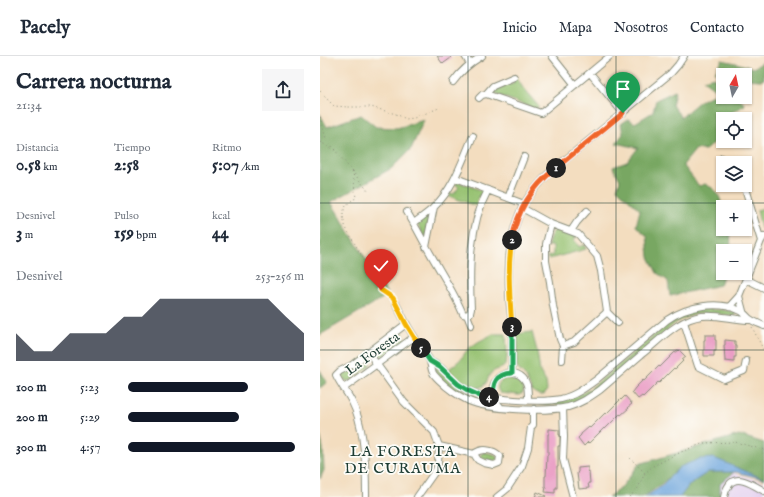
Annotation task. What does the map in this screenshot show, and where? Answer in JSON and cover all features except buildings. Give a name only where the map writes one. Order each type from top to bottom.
[{"type":"street","points":[[464,56],[470,64]]},
{"type":"street","points":[[454,82],[470,64],[482,56]]},
{"type":"street","points":[[552,56],[575,85]]},
{"type":"street","points":[[486,94],[541,113],[610,56]]},
{"type":"street","points":[[512,373],[509,256],[513,234],[523,206],[536,186],[548,174],[680,67],[684,56]]},
{"type":"street","points":[[590,73],[623,113]]},
{"type":"street","points":[[479,98],[486,94],[493,86],[514,77]]},
{"type":"street","points":[[414,223],[434,207],[446,194],[456,178],[473,136]]},
{"type":"street","points":[[508,198],[524,157]]},
{"type":"street","points":[[456,178],[508,198],[551,224],[578,234],[597,256],[601,271],[607,312],[618,324]]},
{"type":"street","points":[[467,315],[470,313],[471,248],[482,200],[488,190]]},
{"type":"street","points":[[746,192],[762,239],[752,264]]},
{"type":"street","points":[[426,247],[434,207]]},
{"type":"street","points":[[572,231],[577,222],[587,211]]},
{"type":"street","points":[[406,212],[414,223],[463,314],[467,315],[471,325]]},
{"type":"street","points":[[551,224],[546,244],[546,261],[553,306],[560,340],[563,346],[562,360]]},
{"type":"street","points":[[730,307],[739,296],[746,280]]},
{"type":"street","points":[[748,280],[764,288]]},
{"type":"street","points":[[739,296],[743,311],[751,320],[764,326]]},
{"type":"street","points":[[457,301],[462,304],[467,303],[470,300]]},
{"type":"street","points":[[396,304],[406,324],[430,361],[433,373],[440,381],[456,394],[469,401],[501,408],[563,408],[579,403],[600,390],[671,330],[684,322],[700,316],[751,320]]},
{"type":"street","points":[[430,361],[440,367],[458,384],[480,396],[528,400],[561,399],[573,395],[596,380],[662,324],[678,313],[702,306],[730,307],[743,311]]},
{"type":"street","points":[[563,346],[574,342],[607,312]]},
{"type":"street","points":[[684,322],[698,366],[724,379],[744,372],[746,360]]},
{"type":"street","name":"La Foresta","points":[[406,324],[336,375],[339,382],[344,388],[414,337]]},
{"type":"street","points":[[368,352],[404,402],[434,432],[439,446],[436,470],[417,497]]},
{"type":"street","points":[[501,408],[494,398],[493,392],[496,380],[505,374],[518,374],[523,378],[528,391],[528,400]]},
{"type":"street","points":[[344,388],[358,416],[366,470],[366,497]]},
{"type":"street","points":[[563,408],[563,459],[573,497]]},
{"type":"street","points":[[497,497],[507,489],[522,466],[528,448],[531,427],[530,413],[532,409]]},
{"type":"street","points":[[439,446],[474,454]]},
{"type":"street","points":[[724,497],[727,488],[731,482],[735,480],[748,482],[764,491]]},
{"type":"path","points":[[320,90],[334,106],[371,107],[396,114],[406,119],[414,118],[439,108]]},
{"type":"path","points":[[320,117],[326,139],[369,192]]},
{"type":"path","points":[[320,142],[335,150]]},
{"type":"path","points":[[353,171],[356,198],[347,204],[344,210],[344,222],[381,290],[393,298],[396,304]]},
{"type":"path","points":[[751,320],[752,327],[764,352]]},
{"type":"path","points":[[629,497],[637,490],[652,466],[704,443],[735,442],[764,450]]},
{"type":"path","points":[[630,458],[646,474]]},
{"type":"shaded area","points":[[733,473],[764,482],[764,497],[720,497],[720,484]]},
{"type":"green space","points":[[722,60],[753,68],[764,62],[764,79],[752,79],[752,68],[717,68]]},
{"type":"green space","points":[[714,77],[716,80],[716,90],[703,80]]},
{"type":"green space","points":[[517,78],[523,88],[539,107],[536,109],[495,93],[496,88],[509,82],[511,85],[514,83],[513,80]]},
{"type":"green space","points":[[675,91],[672,105],[681,117],[700,101],[716,93],[716,104],[745,105],[732,112],[716,112],[716,138],[713,144],[705,150],[696,149],[683,165],[699,186],[705,184],[714,189],[717,193],[720,200],[716,200],[716,236],[730,236],[731,244],[716,244],[716,280],[722,280],[720,285],[670,296],[668,281],[657,273],[649,257],[647,236],[636,226],[640,210],[617,189],[620,180],[613,167],[627,162],[638,148],[616,143],[623,134],[621,124],[628,119],[635,123],[653,112],[656,100]]},
{"type":"green space","points":[[320,114],[327,127],[361,115],[376,127],[397,128],[424,120],[411,149],[392,168],[331,202],[388,295],[320,335]]},
{"type":"green space","points":[[459,182],[483,191],[485,194],[483,196],[479,195],[476,206],[449,196],[450,193],[454,194],[459,187],[455,184]]},
{"type":"green space","points":[[764,208],[764,228],[761,228],[757,210]]},
{"type":"green space","points":[[430,214],[425,239],[418,223]]},
{"type":"green space","points":[[558,229],[577,237],[573,239],[579,247],[584,245],[586,249],[549,259],[548,256],[553,255],[553,246],[548,246],[550,238],[553,232]]},
{"type":"green space","points":[[702,309],[722,310],[735,312],[736,314],[734,316],[703,313],[682,319],[674,324],[601,387],[582,399],[566,405],[539,404],[565,400],[590,389],[671,321],[684,313]]},
{"type":"green space","points":[[532,332],[540,372],[546,382],[547,390],[544,395],[539,395],[532,391],[526,377],[516,365],[516,334]]},
{"type":"green space","points":[[398,333],[403,333],[405,339],[382,357],[377,355],[377,348]]},
{"type":"green space","points":[[493,334],[506,334],[506,363],[504,367],[491,373],[486,383],[481,387],[471,387],[449,369],[460,360],[468,349]]},
{"type":"green space","points":[[364,358],[367,358],[370,361],[369,367],[350,381],[346,381],[342,377],[343,372]]},
{"type":"green space","points":[[435,367],[462,390],[492,400],[488,403],[481,403],[456,391],[442,379],[437,373]]},
{"type":"green space","points":[[320,370],[327,382],[320,388]]},
{"type":"green space","points":[[505,379],[516,380],[522,383],[524,389],[523,393],[519,395],[500,393],[498,384]]},
{"type":"green space","points":[[320,435],[323,448],[324,470],[320,479]]},
{"type":"green space","points":[[739,435],[764,443],[764,479],[714,458],[680,467],[659,486],[643,497],[608,497],[621,488],[639,464]]},
{"type":"green space","points":[[484,452],[496,455],[497,460],[483,459],[481,454]]},
{"type":"green space","points":[[708,472],[733,472],[720,484],[720,497],[680,497],[690,484]]},
{"type":"water","points":[[714,458],[764,479],[736,472],[708,472],[690,484],[680,497],[645,497],[659,488],[680,467],[699,459]]},
{"type":"district","name":"LA FORESTA DE CURAUMA","points":[[403,460]]},
{"type":"route","points":[[381,290],[393,298],[406,324],[430,361],[440,367],[458,384],[469,391],[480,396],[494,398],[493,392],[496,380],[500,376],[512,373],[509,256],[513,234],[519,215],[524,204],[536,186],[548,174],[623,113]]}]
